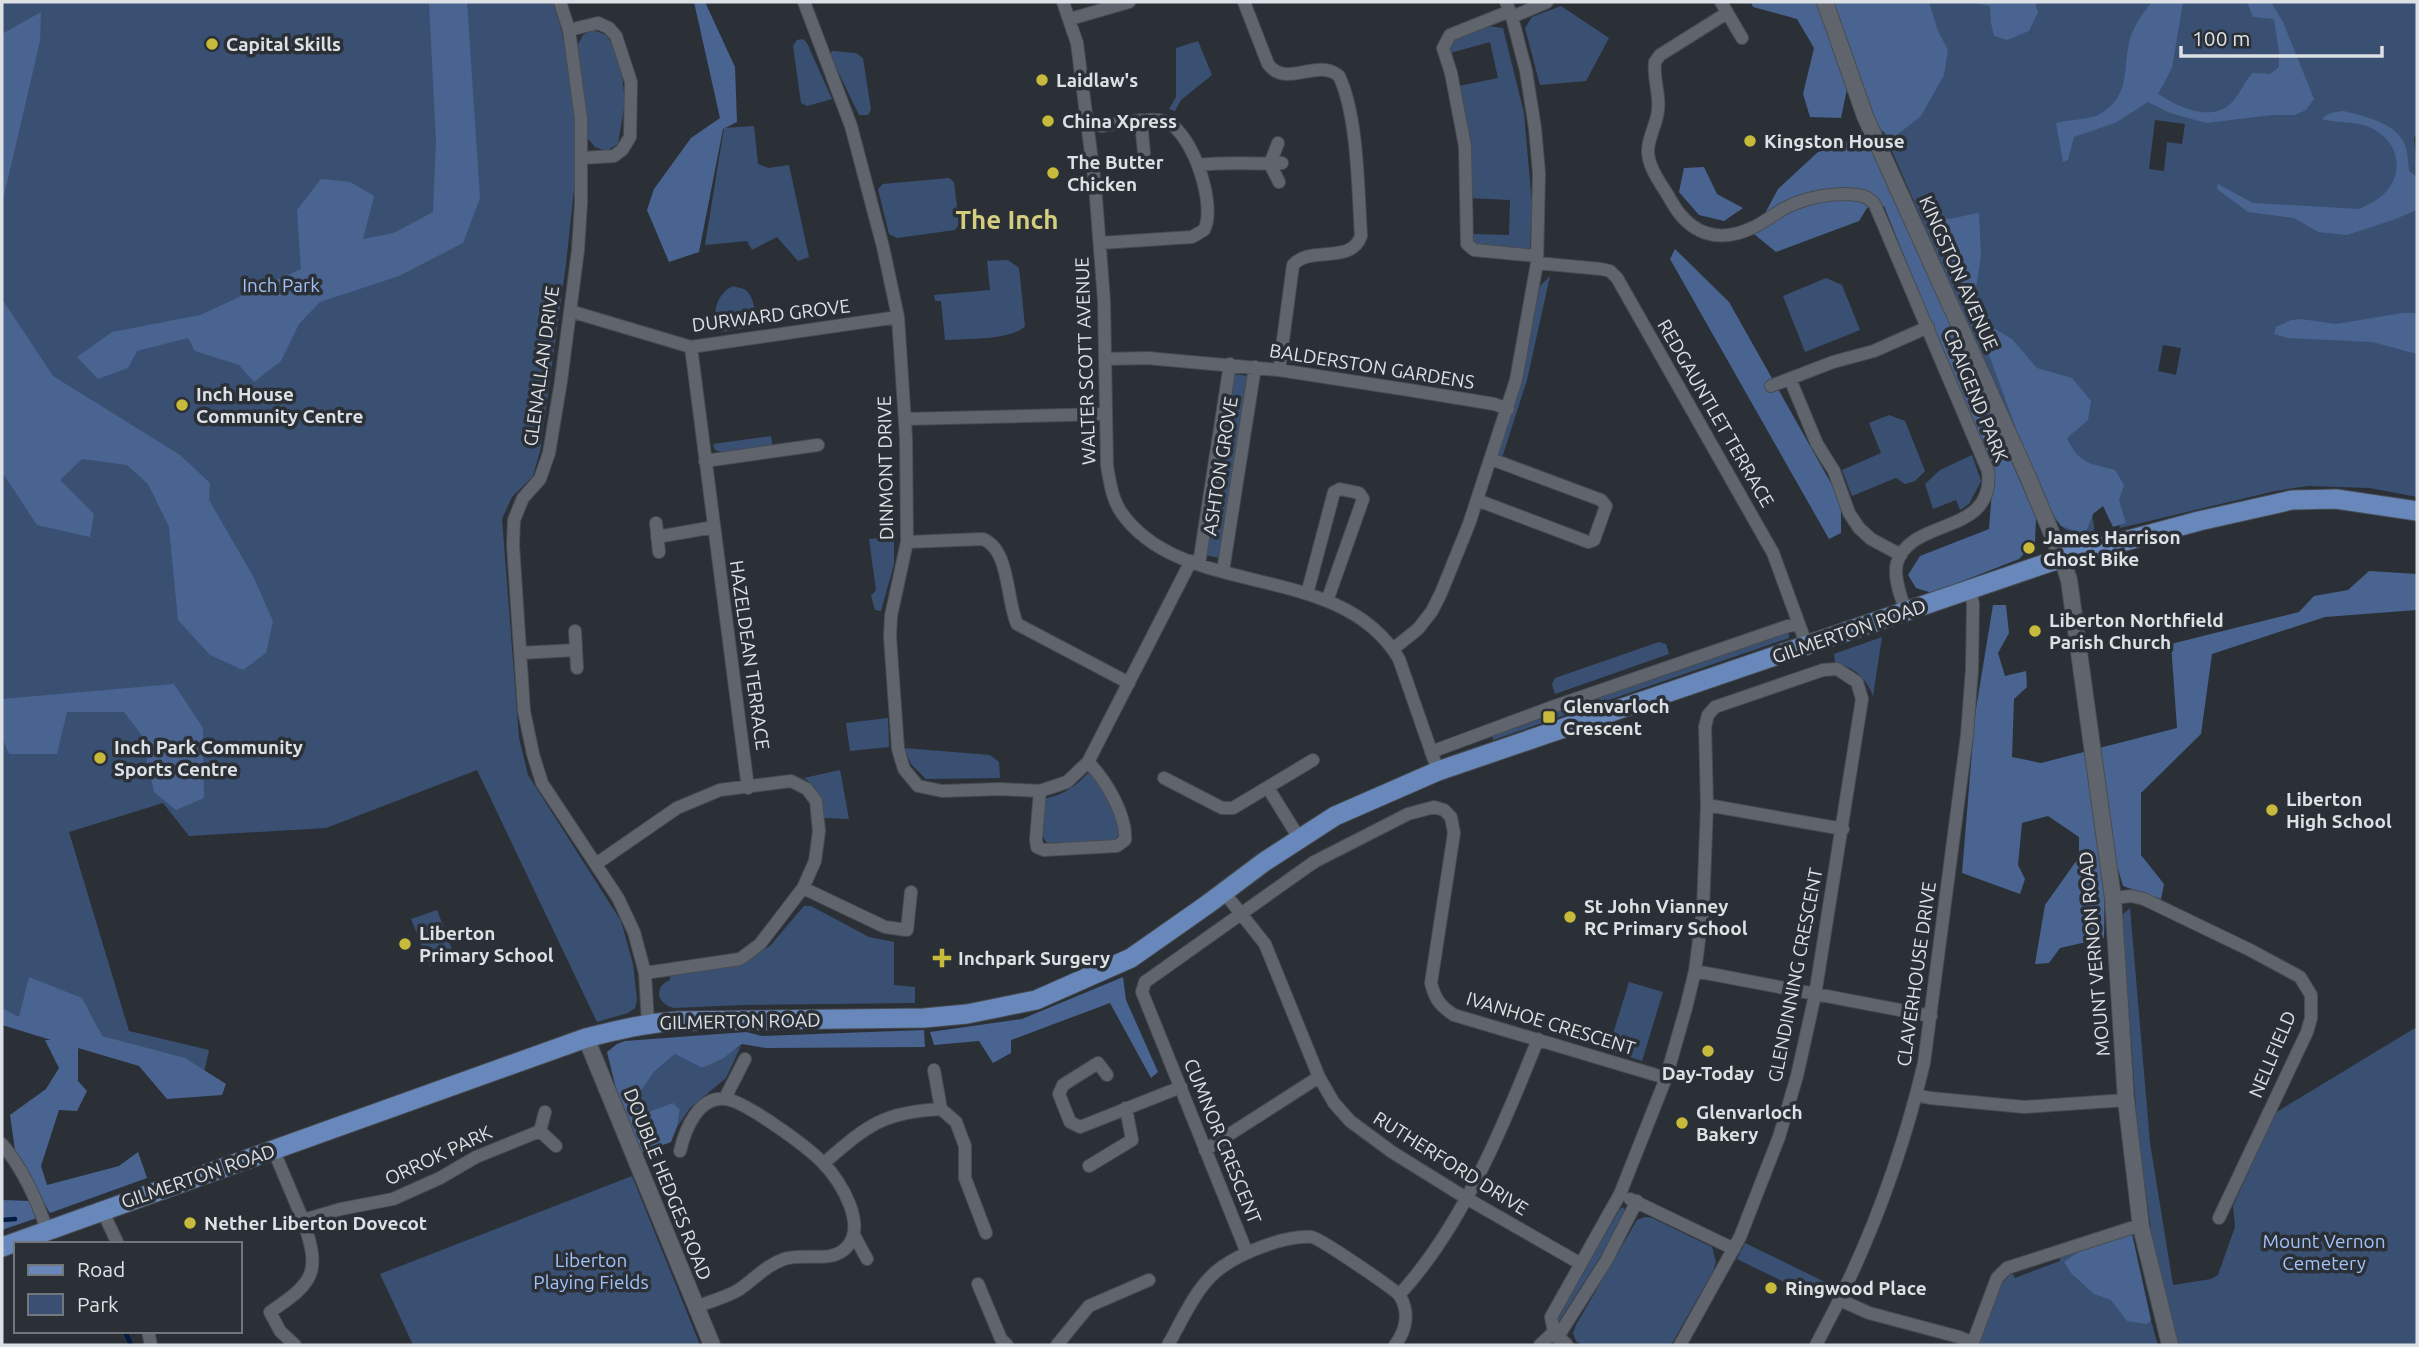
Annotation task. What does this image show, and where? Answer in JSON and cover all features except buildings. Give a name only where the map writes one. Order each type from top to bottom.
[{"type":"main road","name":"GILMERTON ROAD","points":[[23,1242],[47,1230],[102,1210],[586,1038],[648,1023],[924,1018],[967,1014],[1037,1000],[1131,958],[1299,838],[1365,802],[1438,771],[2062,558],[2199,521],[2292,500],[2336,499],[2417,511]]},
{"type":"street","name":"GLENALLAN DRIVE","points":[[560,2],[569,30],[581,119],[580,226],[561,381],[549,453],[540,479],[523,498],[514,520],[513,545],[524,711],[542,783],[618,898],[634,932],[645,973],[648,1023]]},
{"type":"street","name":"DINMONT DRIVE","points":[[804,2],[851,126],[880,235],[898,317],[905,419],[907,542],[891,616],[890,637],[898,749],[904,769],[918,786],[942,791],[1040,791],[1067,782],[1088,762],[1195,562]]},
{"type":"street","name":"WALTER SCOTT AVENUE","points":[[1063,2],[1070,19],[1081,70],[1100,243],[1106,359],[1107,466],[1111,490],[1120,511],[1135,529],[1152,542],[1195,562],[1327,601],[1375,630],[1393,649],[1404,672],[1438,771]]},
{"type":"street","points":[[1070,19],[1129,2]]},
{"type":"street","points":[[1244,2],[1272,70],[1288,75],[1326,69],[1339,76],[1346,98],[1355,151],[1361,236],[1348,251],[1305,257],[1298,259],[1293,265],[1279,370]]},
{"type":"street","points":[[1393,649],[1418,629],[1432,611],[1441,593],[1477,500],[1516,380],[1537,260],[1539,173],[1526,71],[1510,10],[1548,2]]},
{"type":"street","name":"KINGSTON AVENUE","points":[[1825,2],[1866,116],[2062,558]]},
{"type":"street","name":"CRAIGEND PARK","points":[[1742,38],[1724,7],[1660,55],[1655,62],[1659,108],[1648,154],[1651,164],[1676,210],[1686,222],[1700,232],[1724,237],[1754,227],[1786,208],[1813,197],[1862,195],[1875,205],[1988,471],[1990,485],[1975,512],[1909,544],[1901,555]]},
{"type":"street","name":"REDGAUNTLET TERRACE","points":[[1510,10],[1450,35],[1443,48],[1451,73],[1465,146],[1467,244],[1474,250],[1610,271],[1617,278],[1773,553],[1807,646]]},
{"type":"street","points":[[569,30],[598,23],[609,28],[617,36],[631,82],[630,137],[626,144],[614,156],[582,158]]},
{"type":"street","points":[[1100,243],[1192,237],[1204,230],[1208,217],[1199,164],[1192,150],[1169,123],[1158,120],[1101,126]]},
{"type":"street","points":[[1141,122],[1144,153]]},
{"type":"street","points":[[1278,143],[1276,164],[1279,182]]},
{"type":"street","points":[[1199,164],[1276,164]]},
{"type":"street","name":"DURWARD GROVE","points":[[570,311],[691,347],[898,317]]},
{"type":"street","name":"CRAIGEND PARK","points":[[1771,386],[1833,362],[1874,351],[1928,327]]},
{"type":"street","name":"HAZELDEAN TERRACE","points":[[691,347],[748,788]]},
{"type":"street","name":"BALDERSTON GARDENS","points":[[1106,359],[1147,358],[1255,367],[1494,404],[1508,409]]},
{"type":"street","name":"ASHTON GROVE","points":[[1195,562],[1230,364]]},
{"type":"street","name":"ASHTON GROVE","points":[[1223,571],[1255,367]]},
{"type":"street","points":[[1790,379],[1818,444],[1834,471],[1849,513],[1871,540],[1901,555],[1897,575],[1906,611]]},
{"type":"street","points":[[905,419],[1107,414]]},
{"type":"street","points":[[705,461],[818,445]]},
{"type":"street","points":[[1477,500],[1588,542],[1594,540],[1606,506],[1601,500],[1491,459]]},
{"type":"street","points":[[1307,594],[1334,492],[1340,489],[1359,494],[1363,499],[1327,601]]},
{"type":"street","points":[[656,523],[659,552]]},
{"type":"street","points":[[657,537],[714,527]]},
{"type":"street","points":[[907,542],[983,539],[992,543],[1002,557],[1012,612],[1017,624],[1129,683]]},
{"type":"street","name":"MOUNT VERNON ROAD","points":[[2062,558],[2069,580],[2081,656],[2113,898],[2126,1100],[2141,1227],[2170,1345]]},
{"type":"street","name":"CLAVERHOUSE DRIVE","points":[[1816,1345],[1839,1300],[1878,1209],[1917,1095],[1924,1063],[1967,735],[1972,656],[1973,604],[1970,589]]},
{"type":"street","name":"GILMERTON ROAD","points":[[1432,752],[1542,711],[1799,624]]},
{"type":"street","points":[[575,631],[577,668]]},
{"type":"street","points":[[520,653],[576,650]]},
{"type":"street","name":"GLENDINNING CRESCENT","points":[[1680,1345],[1734,1249],[1756,1200],[1779,1138],[1797,1076],[1815,995],[1862,699],[1861,689],[1852,677],[1837,669],[1823,670],[1715,707],[1708,715],[1705,727],[1707,805]]},
{"type":"street","points":[[1164,778],[1222,808],[1233,808],[1313,760]]},
{"type":"street","points":[[1040,791],[1037,847],[1044,850],[1117,846],[1125,840],[1126,828],[1102,776],[1088,762]]},
{"type":"street","points":[[596,864],[677,808],[720,790],[791,781],[807,789],[816,801],[819,831],[815,861],[803,888],[760,944],[740,959],[645,973]]},
{"type":"street","points":[[1268,788],[1299,838]]},
{"type":"street","points":[[1559,1339],[1551,1317],[1554,1308],[1620,1194],[1666,1078],[1695,971],[1703,909],[1707,805],[1843,829]]},
{"type":"street","name":"IVANHOE CRESCENT","points":[[1242,913],[1314,863],[1408,814],[1434,807],[1444,810],[1451,817],[1454,833],[1431,983],[1434,997],[1441,1007],[1454,1015],[1666,1078]]},
{"type":"street","points":[[803,888],[885,927],[907,930],[911,892]]},
{"type":"street","name":"RUTHERFORD DRIVE","points":[[1223,891],[1265,944],[1318,1077],[1334,1103],[1350,1121],[1392,1152],[1466,1198],[1581,1264]]},
{"type":"street","name":"NELLFIELD","points":[[2113,898],[2132,896],[2144,899],[2250,950],[2300,977],[2311,995],[2311,1018],[2307,1032],[2220,1218]]},
{"type":"street","name":"CUMNOR CRESCENT","points":[[1242,913],[1145,982],[1142,992],[1247,1253],[1296,1237],[1316,1237],[1399,1295]]},
{"type":"street","points":[[1695,971],[1931,1016]]},
{"type":"street","name":"DOUBLE HEDGES ROAD","points":[[586,1038],[712,1345]]},
{"type":"street","points":[[1395,1345],[1404,1332],[1406,1316],[1399,1295],[1421,1271],[1466,1198],[1504,1125],[1538,1040]]},
{"type":"street","points":[[725,1098],[745,1059]]},
{"type":"street","points":[[1107,1075],[1098,1063],[1063,1085],[1059,1094],[1070,1122],[1080,1127],[1181,1087]]},
{"type":"street","points":[[934,1070],[941,1109],[956,1122],[965,1146],[965,1178],[986,1233]]},
{"type":"street","points":[[1205,1150],[1318,1077]]},
{"type":"street","points":[[1917,1095],[2024,1107],[2126,1100]]},
{"type":"street","points":[[680,1151],[685,1132],[694,1115],[708,1103],[725,1098],[748,1108],[824,1163],[845,1194],[856,1221],[854,1235],[845,1249],[824,1257],[787,1258],[760,1271],[739,1289],[696,1307]]},
{"type":"street","points":[[1089,1166],[1132,1140],[1126,1108]]},
{"type":"street","points":[[824,1163],[858,1134],[881,1119],[909,1111],[941,1109]]},
{"type":"street","points":[[545,1112],[540,1131],[556,1146]]},
{"type":"street","name":"ORROK PARK","points":[[303,1220],[393,1199],[440,1178],[476,1157],[540,1131]]},
{"type":"street","points":[[2,1144],[11,1154],[39,1207],[47,1230]]},
{"type":"street","points":[[274,1149],[313,1250],[312,1270],[299,1293],[270,1312],[280,1331],[295,1345]]},
{"type":"street","points":[[1620,1194],[1734,1249]]},
{"type":"street","points":[[1540,1345],[1559,1339],[1606,1261],[1637,1201]]},
{"type":"street","points":[[102,1210],[117,1242]]},
{"type":"street","points":[[1839,1300],[1869,1313],[1959,1337],[1972,1344],[1997,1278],[2007,1268],[2141,1227]]},
{"type":"street","points":[[854,1235],[867,1259]]},
{"type":"street","points":[[1168,1345],[1203,1285],[1220,1268],[1247,1253]]},
{"type":"street","points":[[1057,1345],[1089,1306],[1149,1280]]},
{"type":"street","points":[[978,1284],[1001,1339],[1007,1345]]},
{"type":"green space","name":"Inch Park","points":[[2,2],[553,2],[562,32],[575,103],[575,180],[540,451],[533,476],[512,497],[502,519],[519,738],[528,775],[621,921],[633,964],[637,1000],[635,1008],[628,1013],[597,1022],[477,770],[326,828],[189,836],[163,803],[69,832],[129,1031],[209,1050],[201,1086],[161,1067],[2,1024]]},
{"type":"green space","points":[[429,2],[467,2],[480,198],[463,243],[399,276],[320,302],[299,324],[281,361],[254,382],[239,365],[195,351],[188,338],[137,351],[128,368],[98,379],[77,357],[112,332],[200,315],[301,269],[297,210],[321,179],[350,182],[374,196],[363,239],[394,233],[433,212],[436,141]]},
{"type":"green space","points":[[694,2],[705,2],[735,67],[737,122],[723,129],[699,252],[669,262],[647,210],[654,189],[691,138],[720,118]]},
{"type":"green space","points":[[1751,2],[1821,2],[1847,89],[1841,118],[1810,117],[1803,94],[1814,48],[1797,19],[1753,7]]},
{"type":"green space","points":[[1830,2],[2417,2],[2417,136],[2414,137],[2417,167],[2417,497],[2370,488],[2308,486],[2275,491],[2120,528],[2114,500],[2091,505],[2095,535],[2076,534],[2064,528],[2054,518],[2045,502],[1875,112]],"holes":[[[2155,120],[2185,124],[2182,144],[2167,142],[2164,171],[2149,169]],[[2163,345],[2181,348],[2176,375],[2158,371]]]},
{"type":"green space","points":[[1832,2],[1929,2],[1938,31],[1948,50],[1944,75],[1921,116],[1893,138],[1876,127]]},
{"type":"green space","points":[[1971,2],[2035,2],[2038,12],[2029,31],[2007,40],[1994,36],[1990,6]]},
{"type":"green space","points":[[2152,2],[2183,2],[2172,68],[2158,94],[2196,111],[2216,111],[2234,100],[2253,73],[2270,74],[2279,67],[2274,19],[2253,17],[2247,2],[2271,2],[2283,22],[2314,99],[2306,110],[2295,115],[2206,123],[2170,113],[2148,102],[2117,122],[2074,137],[2068,160],[2063,162],[2056,123],[2098,115],[2116,100],[2124,81],[2132,34]]},
{"type":"green space","points":[[1561,6],[1609,38],[1586,81],[1540,85],[1525,28],[1532,17]]},
{"type":"green space","points":[[41,12],[40,41],[2,204],[2,34]]},
{"type":"green space","points":[[1487,26],[1503,28],[1524,113],[1532,205],[1530,247],[1526,251],[1477,247],[1472,243],[1472,234],[1509,235],[1510,200],[1470,198],[1459,86],[1498,78],[1490,42],[1450,53],[1449,41]]},
{"type":"green space","points":[[593,30],[607,35],[620,60],[625,101],[618,144],[606,151],[595,147],[588,139],[577,46],[583,35]]},
{"type":"green space","points":[[803,39],[832,99],[807,106],[801,103],[793,46],[797,40]]},
{"type":"green space","points":[[1198,41],[1212,75],[1181,100],[1175,111],[1169,109],[1176,97],[1176,48]]},
{"type":"green space","points":[[832,51],[856,53],[863,58],[871,110],[868,115],[859,115],[830,55]]},
{"type":"green space","points":[[2344,111],[2381,122],[2402,139],[2407,151],[2409,171],[2417,177],[2417,210],[2347,235],[2318,232],[2294,218],[2248,212],[2217,189],[2218,184],[2253,203],[2359,209],[2374,201],[2383,195],[2395,177],[2397,168],[2393,149],[2388,141],[2371,128],[2322,119],[2329,114]]},
{"type":"green space","points":[[754,126],[758,164],[768,168],[789,165],[809,257],[798,261],[777,237],[752,250],[747,241],[705,245],[724,128]]},
{"type":"green space","points":[[1854,139],[1873,144],[2036,518],[2035,542],[2019,559],[1932,593],[1916,588],[1908,575],[1920,556],[1989,529],[1993,478],[1884,206],[1867,208],[1859,221],[1776,252],[1754,234],[1778,189],[1818,152]]},
{"type":"green space","points":[[1704,167],[1717,194],[1743,208],[1724,221],[1699,215],[1679,192],[1684,168]]},
{"type":"green space","points":[[949,178],[954,182],[959,224],[955,230],[897,238],[889,234],[878,189],[883,184]]},
{"type":"green space","points":[[1977,213],[1981,256],[1975,295],[1976,312],[1992,327],[2012,339],[2037,368],[2072,378],[2091,401],[2088,420],[2067,438],[2081,458],[2115,470],[2124,485],[2119,500],[2126,523],[2113,527],[2103,506],[2093,514],[2085,534],[2061,526],[2050,509],[1932,215],[1950,219]]},
{"type":"green space","points":[[1675,249],[1729,302],[1841,501],[1841,533],[1829,539],[1670,259]]},
{"type":"green space","points":[[1008,260],[1019,268],[1025,326],[1019,331],[999,336],[945,340],[941,301],[935,301],[934,295],[990,290],[987,261]]},
{"type":"green space","points":[[1550,276],[1527,380],[1502,458],[1496,456],[1521,380],[1540,286]]},
{"type":"green space","points":[[1826,278],[1842,285],[1860,330],[1805,352],[1783,296]]},
{"type":"green space","points":[[733,286],[744,289],[751,296],[755,312],[754,323],[752,327],[722,332],[716,319],[716,306],[722,295]]},
{"type":"green space","points":[[2,299],[53,376],[180,455],[210,483],[209,500],[253,576],[273,621],[266,653],[243,670],[210,655],[178,620],[169,527],[148,484],[127,465],[82,459],[60,480],[94,514],[90,537],[37,525],[2,472]]},
{"type":"green space","points":[[2417,313],[2417,354],[2372,342],[2288,338],[2274,334],[2276,327],[2291,320],[2336,324]]},
{"type":"green space","points":[[1233,374],[1249,376],[1220,558],[1205,555]]},
{"type":"green space","points":[[1889,415],[1905,421],[1925,471],[1915,481],[1905,484],[1896,478],[1852,496],[1842,470],[1881,453],[1869,423]]},
{"type":"green space","points":[[771,436],[773,449],[727,454],[715,450],[713,444]]},
{"type":"green space","points":[[1972,455],[1981,481],[1969,504],[1960,510],[1956,500],[1933,509],[1925,484],[1940,470]]},
{"type":"green space","points":[[894,536],[894,564],[881,611],[875,610],[871,596],[876,590],[869,539]]},
{"type":"green space","points":[[2369,571],[2417,574],[2417,610],[2325,617],[2212,654],[2201,734],[2141,793],[2141,855],[2164,884],[2161,899],[2123,886],[2118,869],[2105,872],[2104,938],[2060,948],[2049,963],[2035,964],[2045,905],[2079,857],[2079,837],[2048,816],[2022,823],[2018,865],[2025,879],[2020,894],[1962,873],[1975,715],[1993,605],[2006,605],[2009,633],[1998,653],[2005,676],[2026,671],[2027,687],[2014,699],[2012,757],[2041,763],[2177,728],[2171,644],[2299,612],[2314,596],[2348,590]]},
{"type":"green space","points":[[1789,631],[1789,638],[1493,740],[1492,735]]},
{"type":"green space","points":[[1882,637],[1873,696],[1867,683],[1858,674],[1835,663],[1834,654]]},
{"type":"green space","points":[[1659,642],[1666,644],[1669,654],[1555,694],[1552,684],[1555,678]]},
{"type":"green space","points":[[174,684],[203,728],[204,798],[176,810],[154,792],[141,734],[124,712],[67,712],[57,754],[9,754],[2,738],[2,699]]},
{"type":"green space","points":[[888,718],[889,747],[850,751],[846,723]]},
{"type":"green space","points":[[904,748],[990,755],[999,762],[1000,778],[926,779],[911,764]]},
{"type":"green space","points":[[840,770],[849,819],[824,818],[819,795],[814,786],[804,778]]},
{"type":"green space","points":[[1088,773],[1096,777],[1121,825],[1119,835],[1113,841],[1047,843],[1041,834],[1044,799],[1068,790]]},
{"type":"green space","points":[[804,906],[811,906],[869,937],[894,942],[894,985],[915,987],[915,1003],[674,1008],[661,999],[659,991],[670,980],[670,974],[738,965],[770,946]]},
{"type":"green space","name":"Mount Vernon Cemetery","points":[[2130,908],[2150,1143],[2173,1285],[2211,1279],[2218,1275],[2235,1227],[2233,1206],[2275,1113],[2417,1029],[2417,1345],[2178,1345],[2154,1252],[2138,1136],[2122,915]]},
{"type":"green space","points":[[437,910],[455,957],[430,966],[411,919]]},
{"type":"green space","points":[[29,977],[82,998],[102,1036],[185,1058],[226,1084],[222,1095],[167,1099],[139,1066],[78,1048],[78,1081],[87,1091],[77,1111],[59,1110],[41,1166],[47,1185],[119,1166],[138,1152],[147,1178],[50,1213],[16,1157],[10,1115],[46,1089],[59,1068],[45,1040],[51,1040],[2,1025],[2,1008],[19,1017]]},
{"type":"green space","points":[[1123,977],[1126,1000],[1158,1072],[1151,1078],[1110,1003],[1011,1040],[1011,1053],[993,1063],[979,1041],[934,1045],[930,1032],[1022,1019]]},
{"type":"green space","points":[[1629,982],[1663,992],[1642,1061],[1608,1050]]},
{"type":"green space","points":[[924,1030],[925,1047],[766,1048],[742,1044],[722,1059],[702,1068],[675,1054],[654,1072],[632,1104],[641,1115],[673,1103],[680,1110],[677,1127],[671,1142],[641,1153],[621,1109],[607,1052],[625,1041],[746,1032],[762,1036]]},
{"type":"green space","points":[[741,1046],[726,1078],[690,1108],[677,1127],[680,1110],[641,1115],[632,1104],[654,1072],[675,1054],[702,1068]]},
{"type":"green space","name":"Liberton Playing Fields","points":[[632,1176],[700,1345],[413,1345],[380,1274]]},
{"type":"green space","points":[[2,1200],[30,1201],[37,1218],[2,1230]]},
{"type":"green space","points":[[1623,1207],[1625,1210],[1607,1246],[1558,1323],[1557,1318]]},
{"type":"green space","points":[[1645,1217],[1712,1247],[1716,1262],[1713,1271],[1671,1345],[1582,1345],[1576,1341],[1573,1333],[1576,1325],[1637,1220]]},
{"type":"green space","points":[[2132,1234],[2143,1293],[2158,1345],[1977,1345],[2000,1285],[2012,1273],[2015,1278],[2060,1261],[2060,1255]]},
{"type":"green space","points":[[2132,1234],[2151,1320],[2147,1324],[2127,1321],[2111,1300],[2094,1294],[2071,1273],[2064,1262],[2082,1249]]},
{"type":"green space","points":[[1745,1243],[1831,1285],[1823,1301],[1737,1259]]},
{"type":"waterway","points":[[2,1220],[15,1219]]},
{"type":"waterway","points":[[126,1333],[131,1345]]},
{"type":"place","name":"Capital Skills","points":[[212,44]]},
{"type":"place","name":"Laidlaw's","points":[[1042,80]]},
{"type":"place","name":"China Xpress","points":[[1048,121]]},
{"type":"place","name":"Kingston House","points":[[1750,141]]},
{"type":"place","name":"The Butter Chicken","points":[[1053,173]]},
{"type":"place","name":"Inch House Community Centre","points":[[182,405]]},
{"type":"place","name":"James Harrison Ghost Bike","points":[[2029,548]]},
{"type":"place","name":"Liberton Northfield Parish Church","points":[[2035,631]]},
{"type":"place","name":"Glenvarloch Crescent","points":[[1549,717]]},
{"type":"place","name":"Inch Park Community Sports Centre","points":[[100,758]]},
{"type":"place","name":"Liberton High School","points":[[2272,810]]},
{"type":"place","name":"St John Vianney RC Primary School","points":[[1570,917]]},
{"type":"place","name":"Liberton Primary School","points":[[405,944]]},
{"type":"place","name":"Inchpark Surgery","points":[[942,958]]},
{"type":"place","name":"Day-Today","points":[[1708,1051]]},
{"type":"place","name":"Glenvarloch Bakery","points":[[1682,1123]]},
{"type":"place","name":"Nether Liberton Dovecot","points":[[190,1223]]},
{"type":"place","name":"Ringwood Place","points":[[1771,1288]]},
{"type":"district","name":"The Inch","points":[[1007,220]]}]
